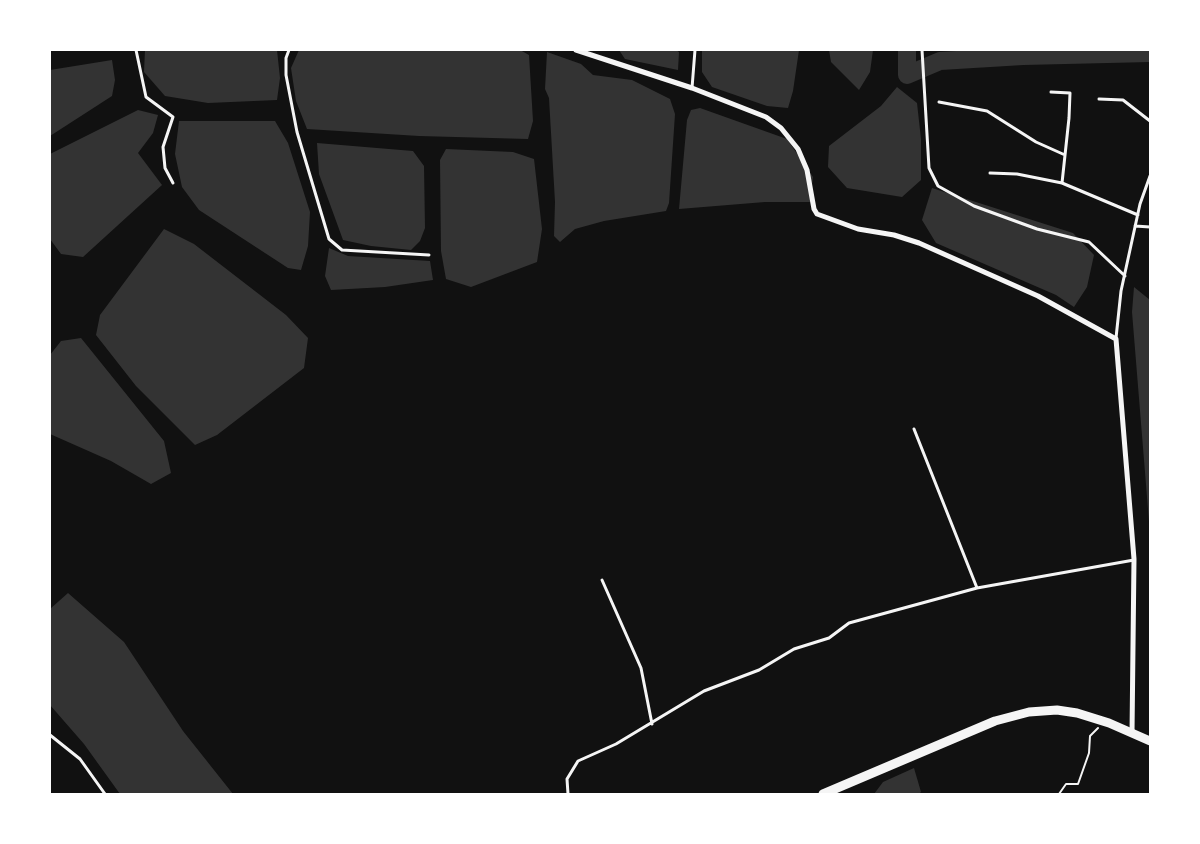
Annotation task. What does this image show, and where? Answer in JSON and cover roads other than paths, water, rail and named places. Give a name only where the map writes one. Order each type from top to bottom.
[{"type":"main road","points":[[823,794],[984,725],[1038,710],[1067,711],[1097,718],[1150,741]]},
{"type":"street","points":[[576,50],[749,109],[781,128],[798,149],[807,170],[814,209],[817,214],[858,229],[894,235],[919,243],[1038,296],[1116,339],[1134,560],[1132,733]]},
{"type":"lane","points":[[136,50],[146,97],[173,117],[163,147],[165,168],[174,183]]},
{"type":"lane","points":[[289,50],[286,58],[286,75],[297,132],[329,239],[342,250],[429,255]]},
{"type":"lane","points":[[922,50],[929,168],[938,186],[974,206],[1037,229],[1089,242],[1125,276]]},
{"type":"lane","points":[[692,88],[693,51]]},
{"type":"lane","points":[[1051,92],[1070,93],[1062,182]]},
{"type":"lane","points":[[1099,100],[1123,100],[1150,121]]},
{"type":"lane","points":[[939,102],[987,111],[1036,142],[1065,155]]},
{"type":"lane","points":[[990,173],[1017,174],[1062,182],[1138,215]]},
{"type":"lane","points":[[1116,339],[1125,276],[1138,215],[1150,176]]},
{"type":"lane","points":[[1136,226],[1150,227]]},
{"type":"lane","points":[[914,429],[977,588]]},
{"type":"lane","points":[[568,794],[567,779],[578,761],[616,744],[704,692],[759,670],[794,649],[829,638],[849,623],[977,588],[1134,560]]},
{"type":"lane","points":[[602,580],[640,668],[648,694],[652,724]]},
{"type":"lane","points":[[50,735],[80,759],[105,794]]},
{"type":"waterway","points":[[907,50],[907,75],[940,61],[1023,56],[1150,53]]}]
